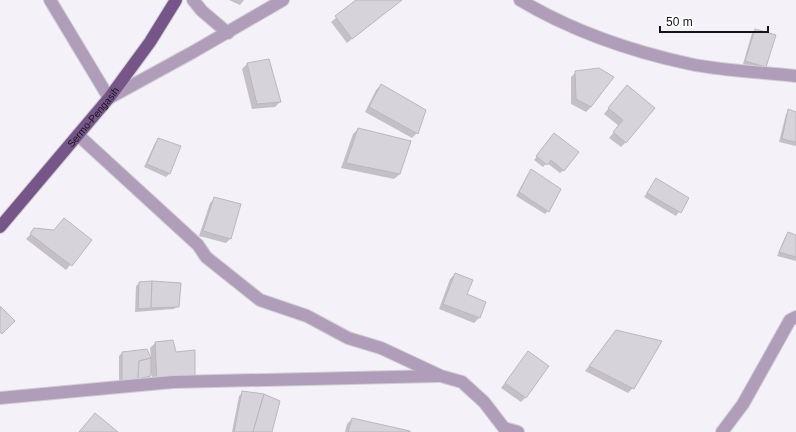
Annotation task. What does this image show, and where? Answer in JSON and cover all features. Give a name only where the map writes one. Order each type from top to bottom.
[{"type":"main road","name":"Sermo-Pengasih","points":[[0,227],[109,98],[150,42],[176,0]]},
{"type":"street","points":[[50,0],[109,98],[228,33],[283,0]]},
{"type":"street","points":[[194,0],[202,11],[228,33]]},
{"type":"street","points":[[520,0],[546,15],[611,43],[691,64],[796,76]]},
{"type":"street","points":[[78,135],[198,246],[206,257],[260,300],[307,316],[348,338],[381,348],[441,376],[462,382],[484,402],[504,428],[518,432]]},
{"type":"street","points":[[722,432],[743,404],[790,320],[796,317]]},
{"type":"street","points":[[0,398],[174,382],[441,376]]},
{"type":"building","points":[[356,0],[402,0],[352,39],[335,16]]},
{"type":"building","points":[[755,29],[776,35],[766,67],[745,61]]},
{"type":"building","points":[[269,59],[281,102],[257,104],[247,63]]},
{"type":"building","points":[[599,68],[614,77],[591,107],[576,99],[575,71]]},
{"type":"building","points":[[381,84],[426,110],[418,134],[369,107]]},
{"type":"building","points":[[627,85],[655,108],[626,143],[613,132],[623,120],[608,108]]},
{"type":"building","points":[[788,109],[796,112],[796,142],[782,139]]},
{"type":"building","points":[[358,128],[411,141],[400,174],[346,163]]},
{"type":"building","points":[[554,133],[579,152],[564,171],[551,160],[547,165],[536,156]]},
{"type":"building","points":[[158,138],[181,146],[170,174],[147,164]]},
{"type":"building","points":[[531,169],[561,189],[549,212],[519,192]]},
{"type":"building","points":[[656,178],[689,198],[681,213],[647,193]]},
{"type":"building","points":[[214,197],[241,204],[231,239],[203,231]]},
{"type":"building","points":[[64,218],[92,240],[72,266],[30,234],[34,228],[54,230]]},
{"type":"building","points":[[788,232],[796,235],[796,257],[779,252]]},
{"type":"building","points":[[455,273],[473,280],[467,294],[486,302],[480,318],[443,304]]},
{"type":"building","points":[[152,281],[151,308],[138,309],[139,282]]},
{"type":"building","points":[[152,281],[181,283],[179,307],[151,308]]},
{"type":"building","points":[[0,306],[15,321],[2,334],[0,332]]},
{"type":"building","points":[[616,330],[662,341],[634,389],[589,366]]},
{"type":"building","points":[[173,340],[176,352],[195,350],[195,375],[157,380],[155,342]]},
{"type":"building","points":[[147,349],[151,358],[139,361],[138,379],[122,382],[122,352]]},
{"type":"building","points":[[528,351],[549,366],[526,398],[505,383]]},
{"type":"building","points":[[151,358],[151,376],[138,379],[139,361]]},
{"type":"building","points":[[242,391],[264,394],[253,432],[234,432]]},
{"type":"building","points":[[264,394],[280,401],[272,432],[253,432]]},
{"type":"building","points":[[95,413],[118,432],[79,432]]},
{"type":"building","points":[[352,418],[410,431],[410,432],[348,432]]}]
